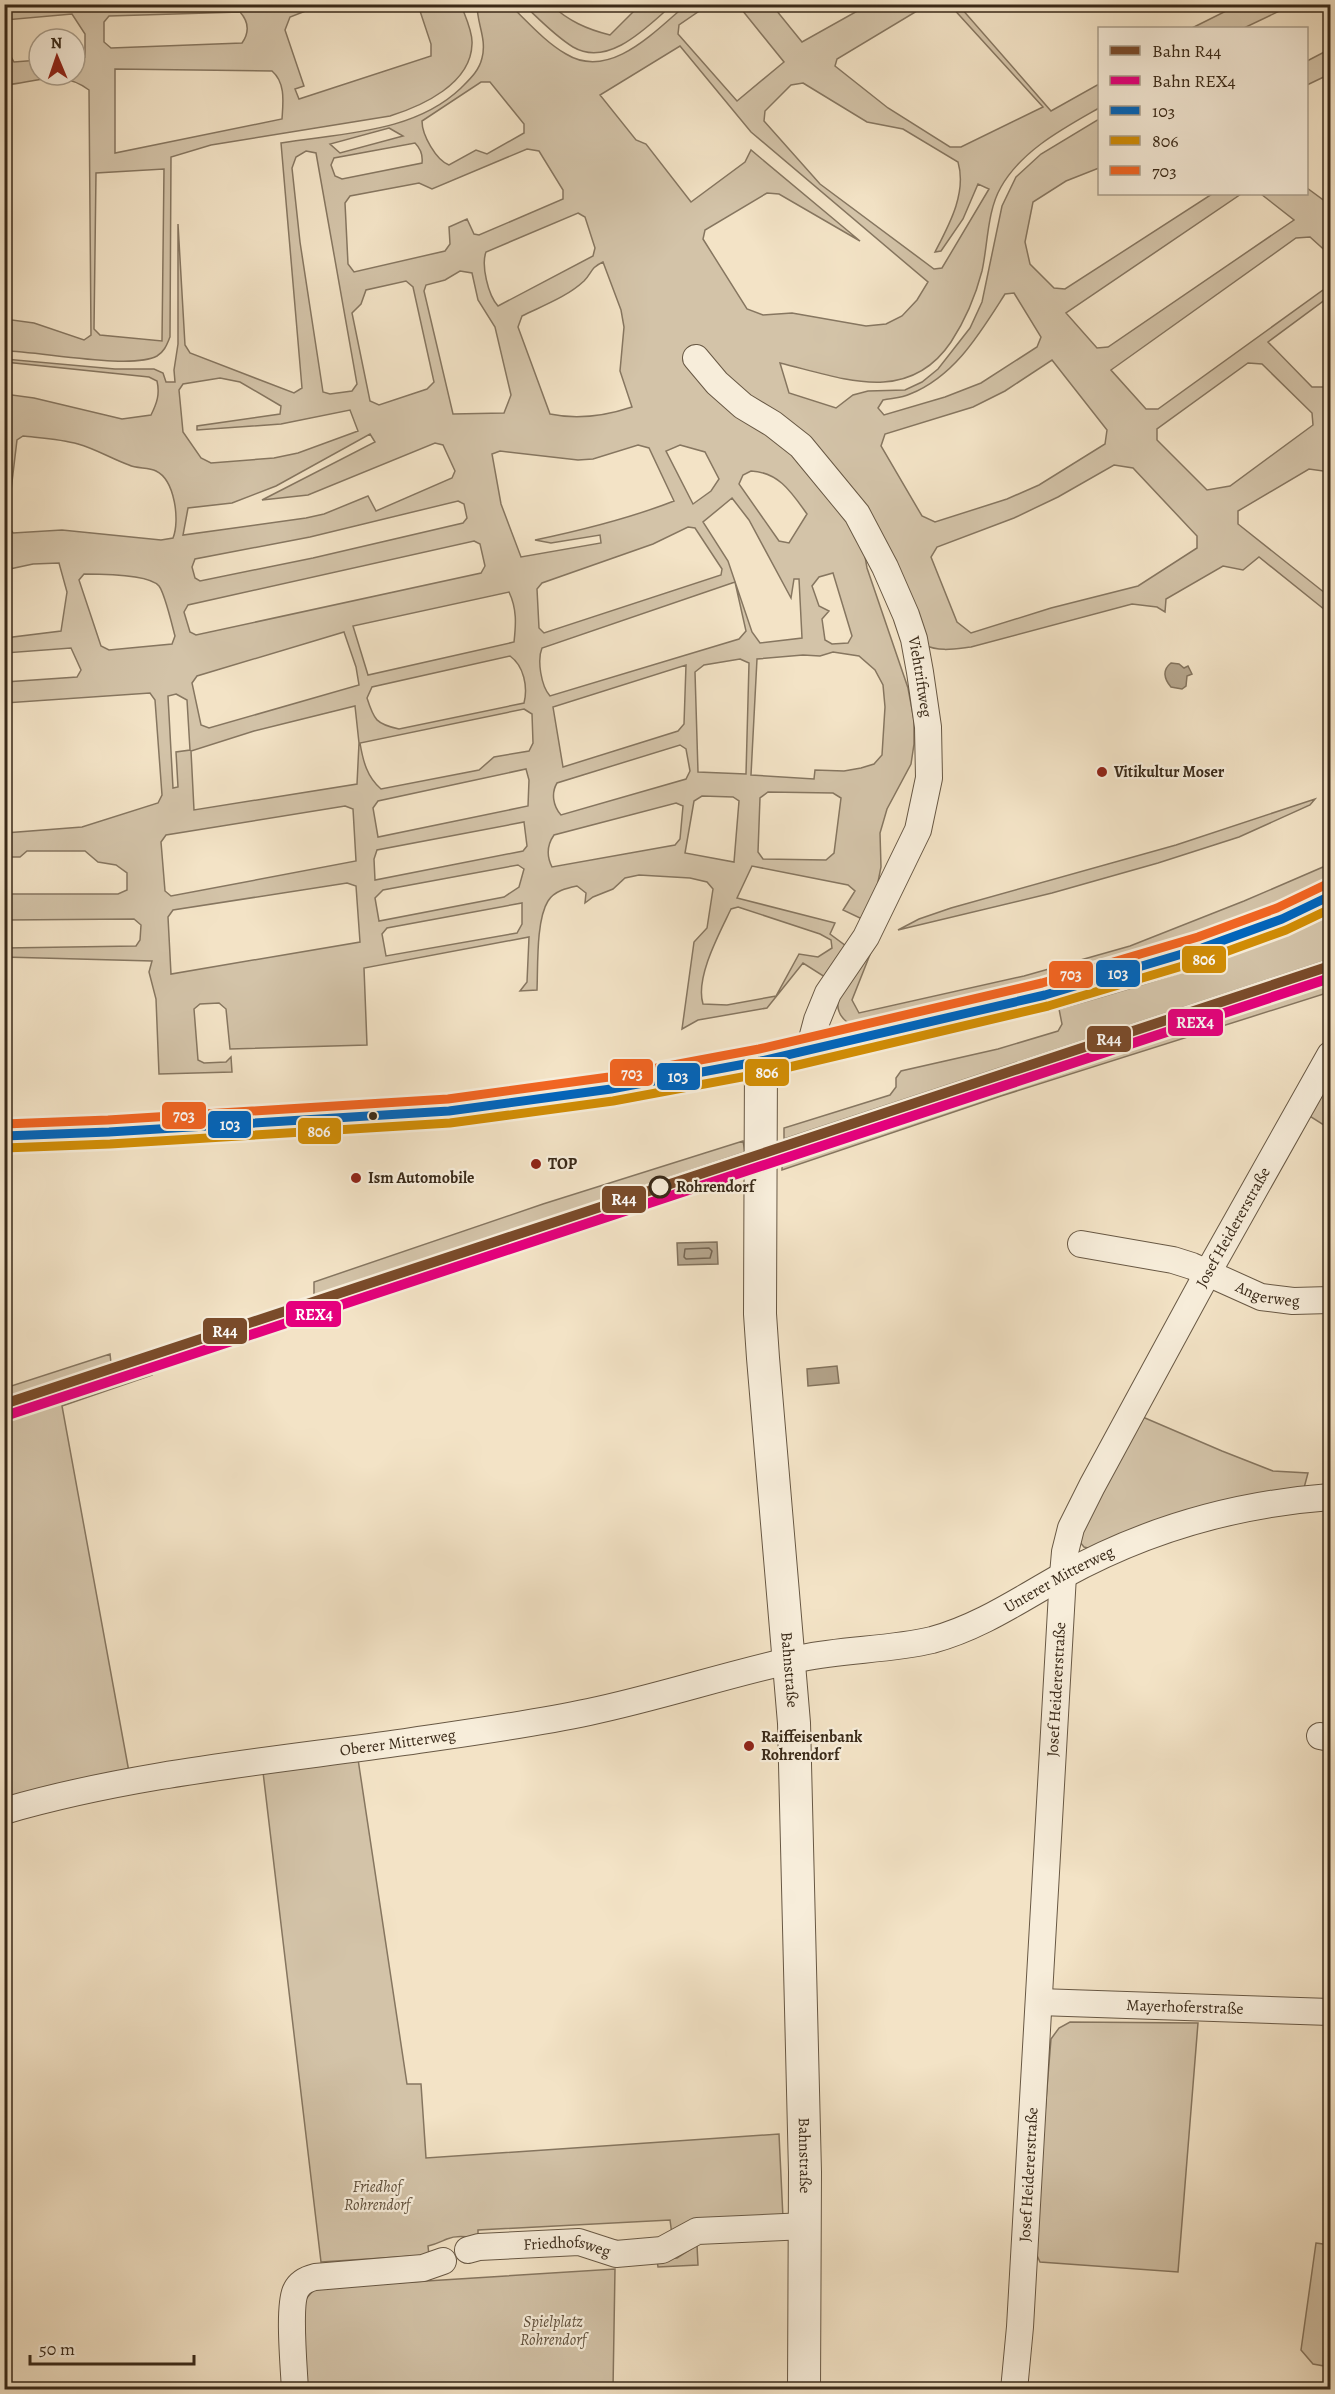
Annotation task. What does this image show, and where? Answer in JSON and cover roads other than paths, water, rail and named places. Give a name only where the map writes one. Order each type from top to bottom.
[{"type":"main road","points":[[4,1136],[108,1132],[448,1111],[611,1089],[761,1061],[1045,995],[1125,973],[1202,948],[1272,923],[1330,896]]},
{"type":"street","name":"Viehtriftweg","points":[[696,358],[717,383],[743,406],[773,424],[801,447],[858,514],[906,615],[914,639],[920,672],[928,727],[929,778],[918,830],[866,937],[828,993],[817,1020],[809,1050]]},
{"type":"street","name":"Josef Heidererstraße","points":[[1014,2390],[1063,1575],[1071,1528],[1207,1274],[1330,1055]]},
{"type":"street","name":"Bahnstraße","points":[[761,1061],[760,1314],[762,1358],[790,1660],[799,1879],[806,2226],[804,2390]]},
{"type":"street","name":"Angerweg","points":[[1081,1244],[1173,1260],[1261,1297],[1293,1301],[1330,1300]]},
{"type":"street","name":"Unterer Mitterweg","points":[[790,1660],[939,1637],[967,1629],[1009,1609],[1063,1575],[1145,1538],[1190,1521],[1236,1509],[1330,1497]]},
{"type":"street","name":"Oberer Mitterweg","points":[[4,1811],[57,1797],[159,1777],[451,1735],[588,1712],[790,1660]]},
{"type":"street","name":"Mayerhoferstraße","points":[[1039,2002],[1330,2012]]},
{"type":"street","name":"Friedhofsweg","points":[[295,2390],[292,2308],[295,2290],[301,2283],[315,2277],[423,2268],[443,2261],[449,2267],[458,2269],[466,2264],[468,2250],[479,2247],[579,2242],[616,2253],[627,2253],[662,2250],[697,2231],[806,2226]]},
{"type":"water","points":[[1171,663],[1179,664],[1184,668],[1188,666],[1192,674],[1187,676],[1186,686],[1182,689],[1171,687],[1167,681],[1165,672]]},
{"type":"water","points":[[717,1242],[718,1264],[678,1265],[677,1243]]},
{"type":"water","points":[[837,1366],[839,1383],[808,1386],[807,1369]]},
{"type":"rail line","name":"R44","points":[[4,1404],[1330,966]]},
{"type":"rail line","name":"REX4","points":[[8,1415],[1330,978]]},
{"type":"place","name":"Vitikultur Moser","points":[[1102,772]]},
{"type":"place","name":"TOP","points":[[536,1164]]},
{"type":"place","name":"Ism Automobile","points":[[356,1178]]},
{"type":"place","name":"Rohrendorf","points":[[660,1187]]},
{"type":"place","name":"Raiffeisenbank Rohrendorf","points":[[749,1746]]},
{"type":"park label","name":"Friedhof Rohrendorf","points":[[377,2196]]},
{"type":"park label","name":"Spielplatz Rohrendorf","points":[[553,2331]]}]
